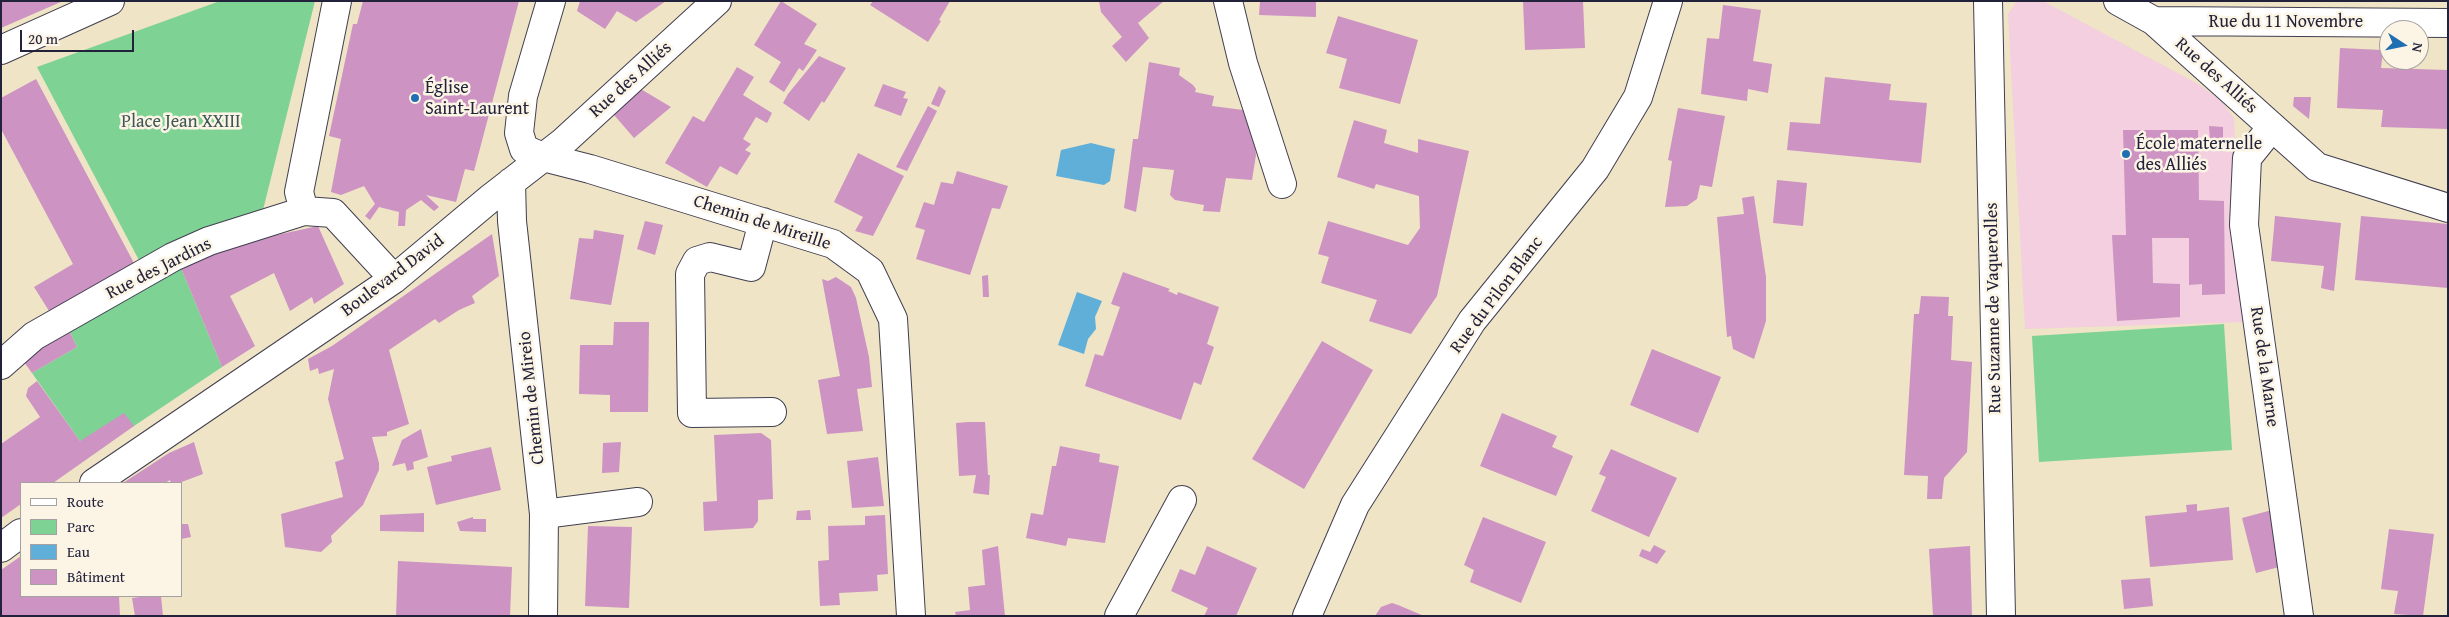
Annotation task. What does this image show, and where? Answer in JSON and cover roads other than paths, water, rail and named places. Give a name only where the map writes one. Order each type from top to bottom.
[{"type":"street","points":[[1,50],[110,1]]},
{"type":"street","points":[[304,211],[299,192],[337,1]]},
{"type":"street","points":[[543,157],[524,149],[519,133],[523,96],[551,1]]},
{"type":"street","name":"Rue des Alliés","points":[[543,157],[563,142],[717,1]]},
{"type":"street","points":[[1228,1],[1243,63],[1282,184]]},
{"type":"street","name":"Rue du Pilon Blanc","points":[[1307,616],[1355,505],[1467,329],[1595,169],[1638,97],[1668,1]]},
{"type":"street","name":"Rue Suzanne de Vaquerolles","points":[[1988,1],[2001,616]]},
{"type":"street","name":"Rue des Alliés","points":[[2118,1],[2154,21],[2317,168],[2448,208]]},
{"type":"street","name":"Rue du 11 Novembre","points":[[2154,21],[2448,23]]},
{"type":"street","name":"Rue de la Marne","points":[[2272,126],[2247,158],[2244,225],[2299,616]]},
{"type":"street","name":"Boulevard David","points":[[95,482],[394,279],[543,157]]},
{"type":"street","name":"Chemin de Mireille","points":[[543,157],[599,172],[833,244],[870,271],[893,319],[911,616]]},
{"type":"street","name":"Chemin de Mireio","points":[[511,182],[512,221],[544,514],[543,616]]},
{"type":"street","name":"Rue des Jardins","points":[[1,365],[34,336],[173,257],[209,241],[304,211],[333,213],[394,279]]},
{"type":"street","points":[[763,222],[751,267],[710,257],[698,261],[690,274],[692,413],[772,412]]},
{"type":"street","points":[[1119,616],[1182,500]]},
{"type":"street","points":[[544,514],[638,502]]},
{"type":"street","points":[[1,548],[20,534]]},
{"type":"water","points":[[1091,143],[1115,149],[1110,181],[1104,185],[1056,176],[1061,150]]},
{"type":"water","points":[[1077,292],[1102,301],[1095,317],[1096,329],[1088,339],[1084,354],[1058,345]]},
{"type":"place","name":"Église Saint-Laurent","points":[[415,98]]},
{"type":"place","name":"École maternelle des Alliés","points":[[2126,154]]},
{"type":"park label","name":"Place Jean XXIII","points":[[181,122]]}]
